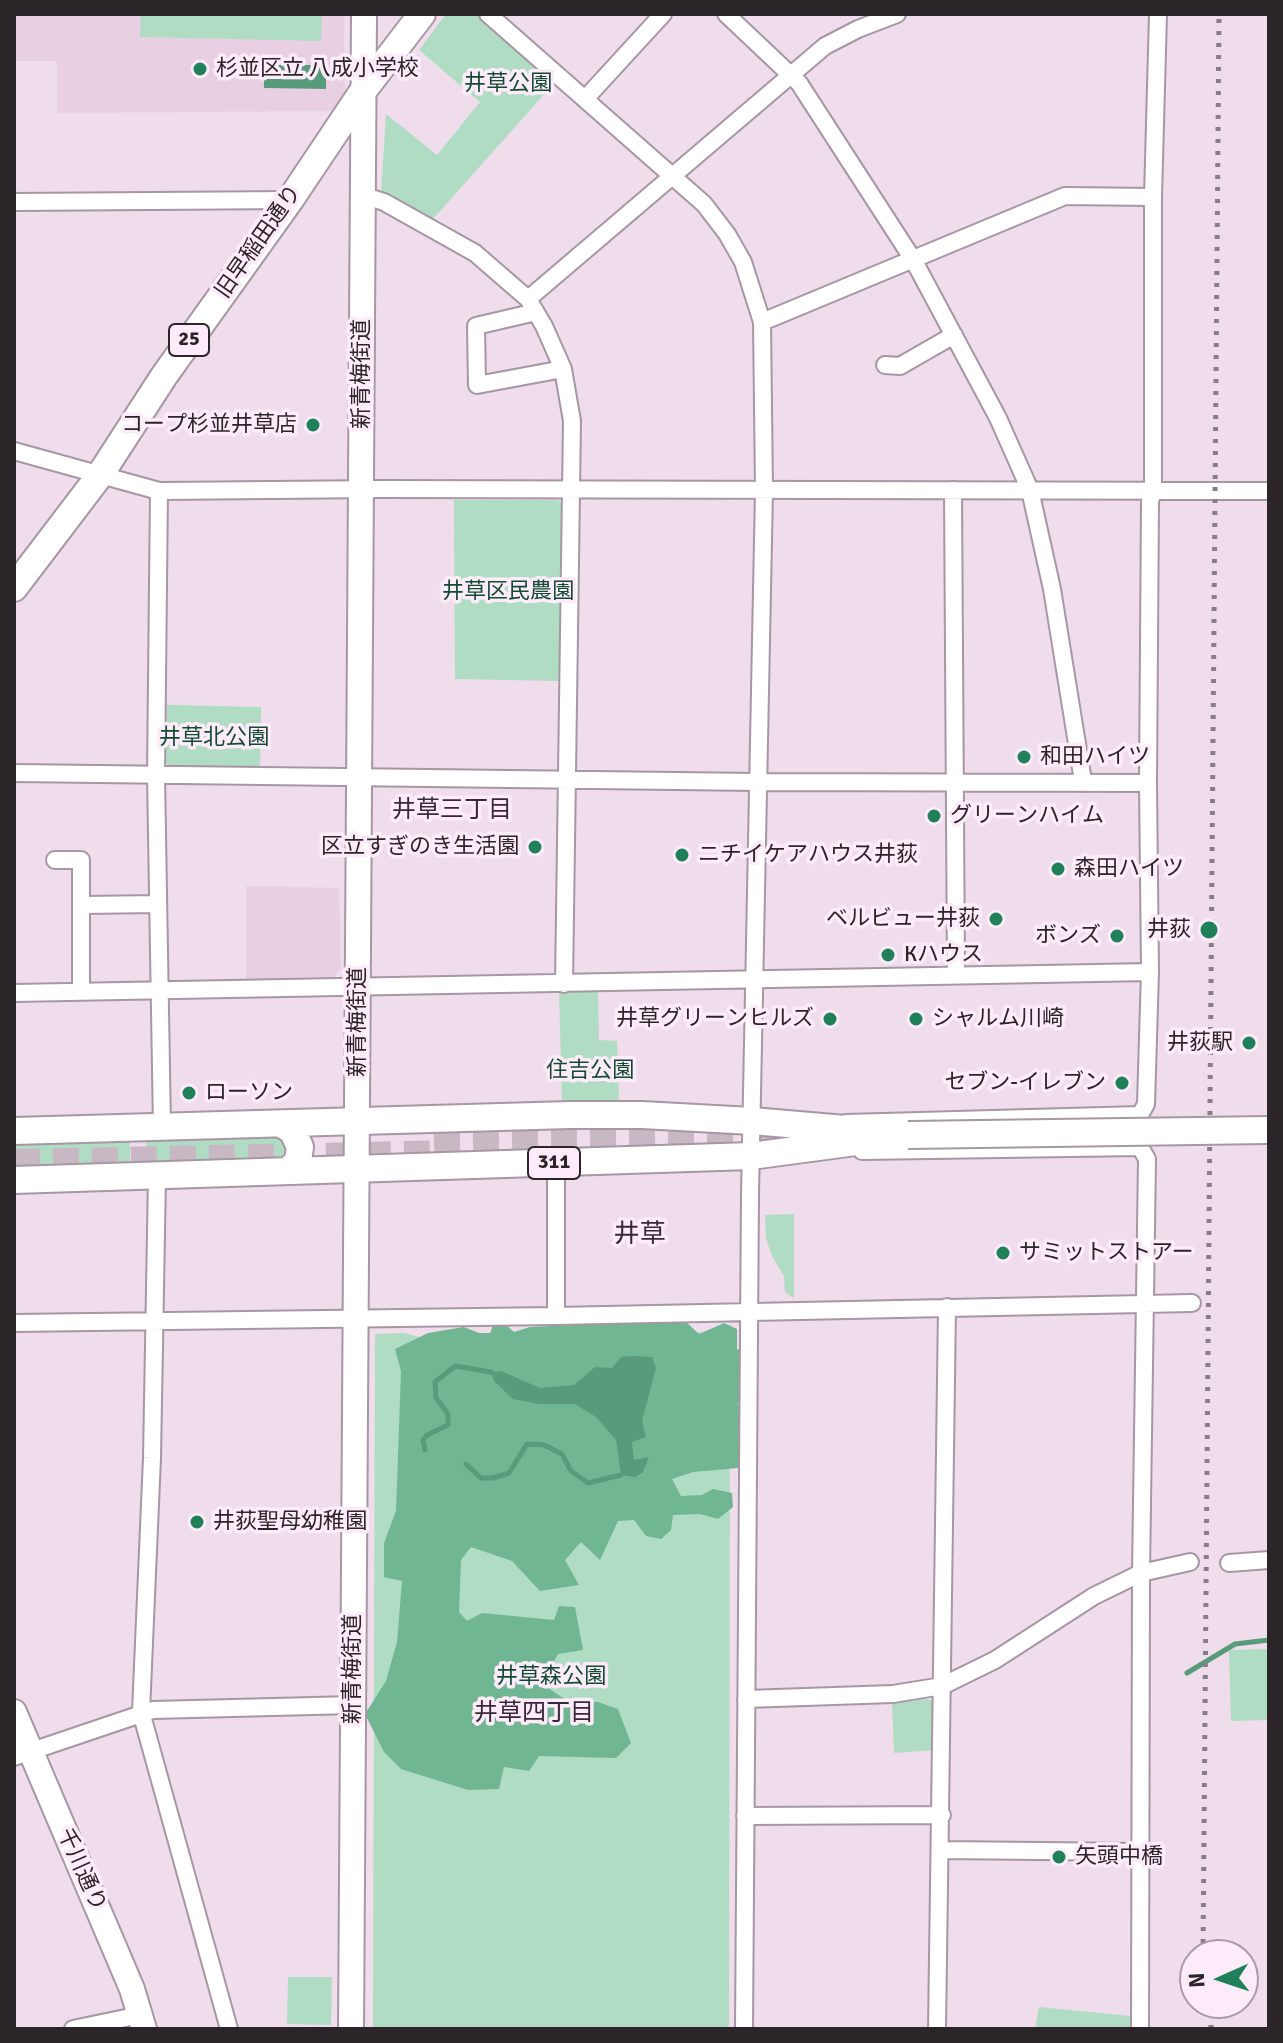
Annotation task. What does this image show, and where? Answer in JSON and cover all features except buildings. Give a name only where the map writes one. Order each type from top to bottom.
[{"type":"main road","name":"新青梅街道","points":[[351,2029],[364,14]]},
{"type":"main road","name":"旧早稲田通り","points":[[14,588],[100,475],[164,376],[290,200],[363,91],[422,14]]},
{"type":"main road","name":"311","points":[[14,1131],[570,1115],[752,1121],[908,1135],[1269,1130]]},
{"type":"main road","points":[[690,1118],[699,1128],[702,1140],[699,1151],[691,1158]]},
{"type":"main road","points":[[281,1124],[292,1130],[300,1147],[298,1161],[288,1171]]},
{"type":"main road","name":"311","points":[[14,1180],[751,1156],[908,1135]]},
{"type":"main road","name":"千川通り","points":[[14,1712],[22,1755],[128,1978],[142,2022]]},
{"type":"street","points":[[488,14],[704,204],[727,234],[750,276],[762,322],[764,490],[753,979],[744,2029]]},
{"type":"street","points":[[585,99],[663,14]]},
{"type":"street","points":[[726,14],[799,83],[914,261],[998,418],[1030,490],[1052,589],[1083,781]]},
{"type":"street","points":[[563,369],[477,385],[476,326],[532,305],[671,174],[825,46],[897,14]]},
{"type":"street","points":[[1140,2029],[1141,1573],[1147,1159],[1140,1147],[1140,1115],[1146,1104],[1150,972],[1150,501],[1153,492],[1153,197],[1158,14]]},
{"type":"street","points":[[362,195],[384,202],[475,253],[532,305],[563,369],[572,421],[564,984]]},
{"type":"street","points":[[762,322],[1065,196],[1153,197]]},
{"type":"street","points":[[14,202],[290,200]]},
{"type":"street","points":[[885,365],[900,366],[954,335]]},
{"type":"street","points":[[14,451],[159,491],[1269,491]]},
{"type":"street","points":[[953,490],[956,975]]},
{"type":"street","points":[[159,491],[156,775],[162,1128]]},
{"type":"street","points":[[14,773],[758,782],[1148,783]]},
{"type":"street","points":[[55,860],[81,860],[81,991]]},
{"type":"street","points":[[82,905],[158,904]]},
{"type":"street","points":[[14,993],[1150,972]]},
{"type":"street","points":[[780,1124],[1140,1115]]},
{"type":"street","points":[[780,1151],[1140,1147]]},
{"type":"street","points":[[556,1163],[556,1316]]},
{"type":"street","points":[[157,1176],[141,1712],[229,2029]]},
{"type":"street","points":[[14,1323],[1192,1303]]},
{"type":"street","points":[[937,2029],[947,1307]]},
{"type":"street","points":[[1229,1563],[1269,1560]]},
{"type":"street","points":[[746,1699],[893,1694],[942,1686],[995,1660],[1094,1596],[1141,1573],[1190,1562]]},
{"type":"street","points":[[22,1755],[141,1712],[353,1705]]},
{"type":"street","points":[[745,1816],[942,1815]]},
{"type":"street","points":[[941,1850],[1139,1852]]},
{"type":"street","points":[[73,2029],[142,2022]]},
{"type":"shaded area","name":"杉並区立 八成小学校","points":[[15,14],[344,14],[345,94],[332,111],[57,113],[57,61],[16,61]]},
{"type":"shaded area","points":[[264,65],[326,65],[326,89],[264,88]]},
{"type":"shaded area","points":[[246,886],[339,888],[341,969],[332,979],[246,980]]},
{"type":"shaded area","points":[[684,1320],[699,1334],[724,1323],[737,1329],[737,1349],[746,1352],[748,1378],[738,1404],[745,1415],[738,1468],[693,1472],[672,1479],[681,1496],[702,1495],[713,1489],[732,1493],[733,1507],[718,1519],[700,1514],[673,1515],[671,1530],[661,1539],[646,1536],[634,1520],[618,1521],[600,1560],[581,1542],[565,1560],[579,1585],[540,1591],[512,1561],[471,1547],[461,1560],[459,1612],[467,1621],[482,1613],[554,1620],[559,1606],[575,1607],[583,1650],[558,1654],[542,1684],[569,1702],[598,1702],[618,1709],[631,1743],[616,1758],[539,1756],[529,1771],[504,1767],[499,1789],[468,1790],[401,1769],[384,1752],[365,1714],[386,1681],[397,1642],[402,1581],[384,1577],[384,1543],[396,1511],[401,1371],[395,1349],[428,1333],[464,1327],[479,1333],[490,1333],[494,1323],[505,1324],[514,1332],[530,1327]]},
{"type":"shaded area","points":[[621,1357],[652,1357],[656,1368],[642,1421],[646,1437],[632,1442],[634,1460],[649,1457],[643,1472],[635,1477],[621,1475],[616,1440],[596,1417],[575,1404],[539,1404],[513,1399],[494,1381],[491,1372],[501,1371],[540,1388],[574,1385],[595,1367],[612,1368]]},
{"type":"green space","points":[[141,14],[322,14],[321,41],[140,37]]},
{"type":"green space","name":"井草公園","points":[[446,14],[478,14],[556,81],[432,220],[381,193],[386,114],[437,155],[480,102],[419,50]]},
{"type":"green space","name":"井草区民農園","points":[[454,500],[558,500],[564,505],[560,681],[455,679]]},
{"type":"green space","name":"井草北公園","points":[[167,705],[261,707],[260,770],[171,769],[166,763]]},
{"type":"green space","name":"住吉公園","points":[[598,990],[599,1040],[617,1041],[619,1100],[562,1102],[559,991]]},
{"type":"green space","points":[[130,1133],[130,1171],[14,1175],[14,1139]]},
{"type":"green space","points":[[146,1134],[280,1137],[285,1138],[289,1160],[147,1170]]},
{"type":"green space","points":[[794,1214],[794,1298],[785,1292],[784,1276],[772,1256],[766,1238],[765,1215]]},
{"type":"green space","name":"井草森公園","points":[[717,1332],[730,1338],[729,2029],[373,2029],[375,1334],[404,1333],[424,1338]]},
{"type":"green space","points":[[1269,1649],[1269,1720],[1231,1721],[1229,1650]]},
{"type":"green space","points":[[928,1699],[936,1703],[935,1750],[894,1753],[892,1703]]},
{"type":"green space","points":[[288,1977],[332,1977],[331,2025],[287,2024]]},
{"type":"green space","points":[[1039,2007],[1131,2016],[1131,2029],[1035,2029]]},
{"type":"waterway","points":[[425,1450],[423,1440],[427,1435],[448,1425],[448,1414],[436,1398],[435,1382],[455,1366],[491,1372]]},
{"type":"waterway","points":[[466,1464],[481,1478],[493,1478],[509,1473],[527,1444],[544,1445],[562,1454],[571,1471],[588,1483],[621,1475]]},
{"type":"waterway","points":[[1187,1673],[1235,1644],[1269,1640]]},
{"type":"tunnel","points":[[434,1140],[778,1134]]},
{"type":"tunnel","points":[[14,1162],[458,1153]]},
{"type":"railway","points":[[1203,1939],[1219,14]]},
{"type":"railway","points":[[1211,2019],[1211,2029]]},
{"type":"place","name":"杉並区立 八成小学校","points":[[200,69]]},
{"type":"place","name":"コープ杉並井草店","points":[[313,425]]},
{"type":"place","name":"和田ハイツ","points":[[1024,757]]},
{"type":"place","name":"グリーンハイム","points":[[934,816]]},
{"type":"place","name":"区立すぎのき生活園","points":[[535,847]]},
{"type":"place","name":"ニチイケアハウス井荻","points":[[682,855]]},
{"type":"place","name":"森田ハイツ","points":[[1058,869]]},
{"type":"place","name":"ベルビュー井荻","points":[[996,919]]},
{"type":"place","name":"井荻","points":[[1209,930]]},
{"type":"place","name":"ボンズ","points":[[1117,936]]},
{"type":"place","name":"Kハウス","points":[[888,955]]},
{"type":"place","name":"井草グリーンヒルズ","points":[[830,1019]]},
{"type":"place","name":"シャルム川崎","points":[[916,1019]]},
{"type":"place","name":"井荻駅","points":[[1249,1043]]},
{"type":"place","name":"セブン-イレブン","points":[[1122,1083]]},
{"type":"place","name":"ローソン","points":[[189,1093]]},
{"type":"place","name":"サミットストアー","points":[[1003,1253]]},
{"type":"place","name":"井荻聖母幼稚園","points":[[197,1522]]},
{"type":"place","name":"矢頭中橋","points":[[1059,1857]]},
{"type":"district","name":"井草三丁目","points":[[452,811]]},
{"type":"district","name":"井草","points":[[640,1235]]},
{"type":"district","name":"井草四丁目","points":[[534,1714]]}]
